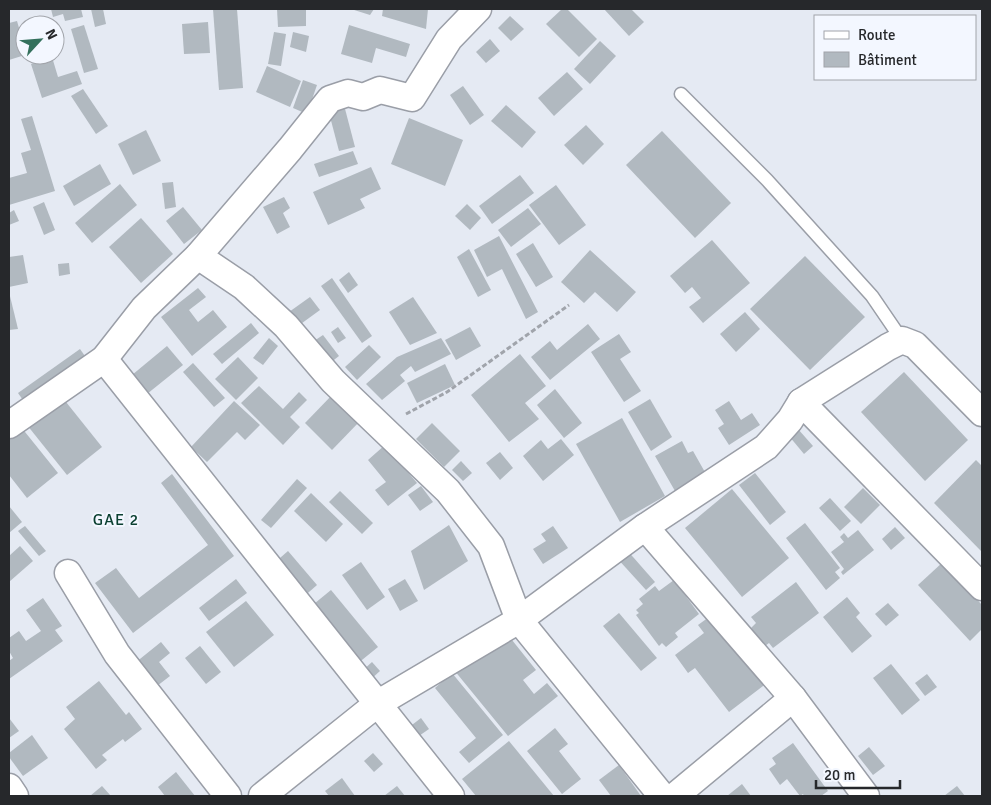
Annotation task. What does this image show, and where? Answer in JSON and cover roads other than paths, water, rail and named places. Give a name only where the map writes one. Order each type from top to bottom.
[{"type":"street","points":[[9,425],[104,358],[144,308],[198,256],[290,149],[330,98],[348,93],[363,97],[380,90],[412,98],[449,39],[478,9]]},
{"type":"street","points":[[198,256],[251,293],[286,326],[333,381],[448,490],[491,546],[519,620],[662,796]]},
{"type":"street","points":[[262,796],[377,704],[519,620],[646,527],[766,447],[790,420],[802,402],[888,347],[902,340],[915,345],[982,413]]},
{"type":"street","points":[[104,358],[451,796]]},
{"type":"street","points":[[802,402],[982,587]]},
{"type":"street","points":[[646,527],[793,698],[866,796]]},
{"type":"street","points":[[68,573],[117,654],[228,796]]},
{"type":"street","points":[[675,796],[793,698]]},
{"type":"street","points":[[9,788],[15,796]]},
{"type":"lane","points":[[681,94],[766,180],[872,296],[902,340]]},
{"type":"district","name":"GAE 2","points":[[116,519]]}]
